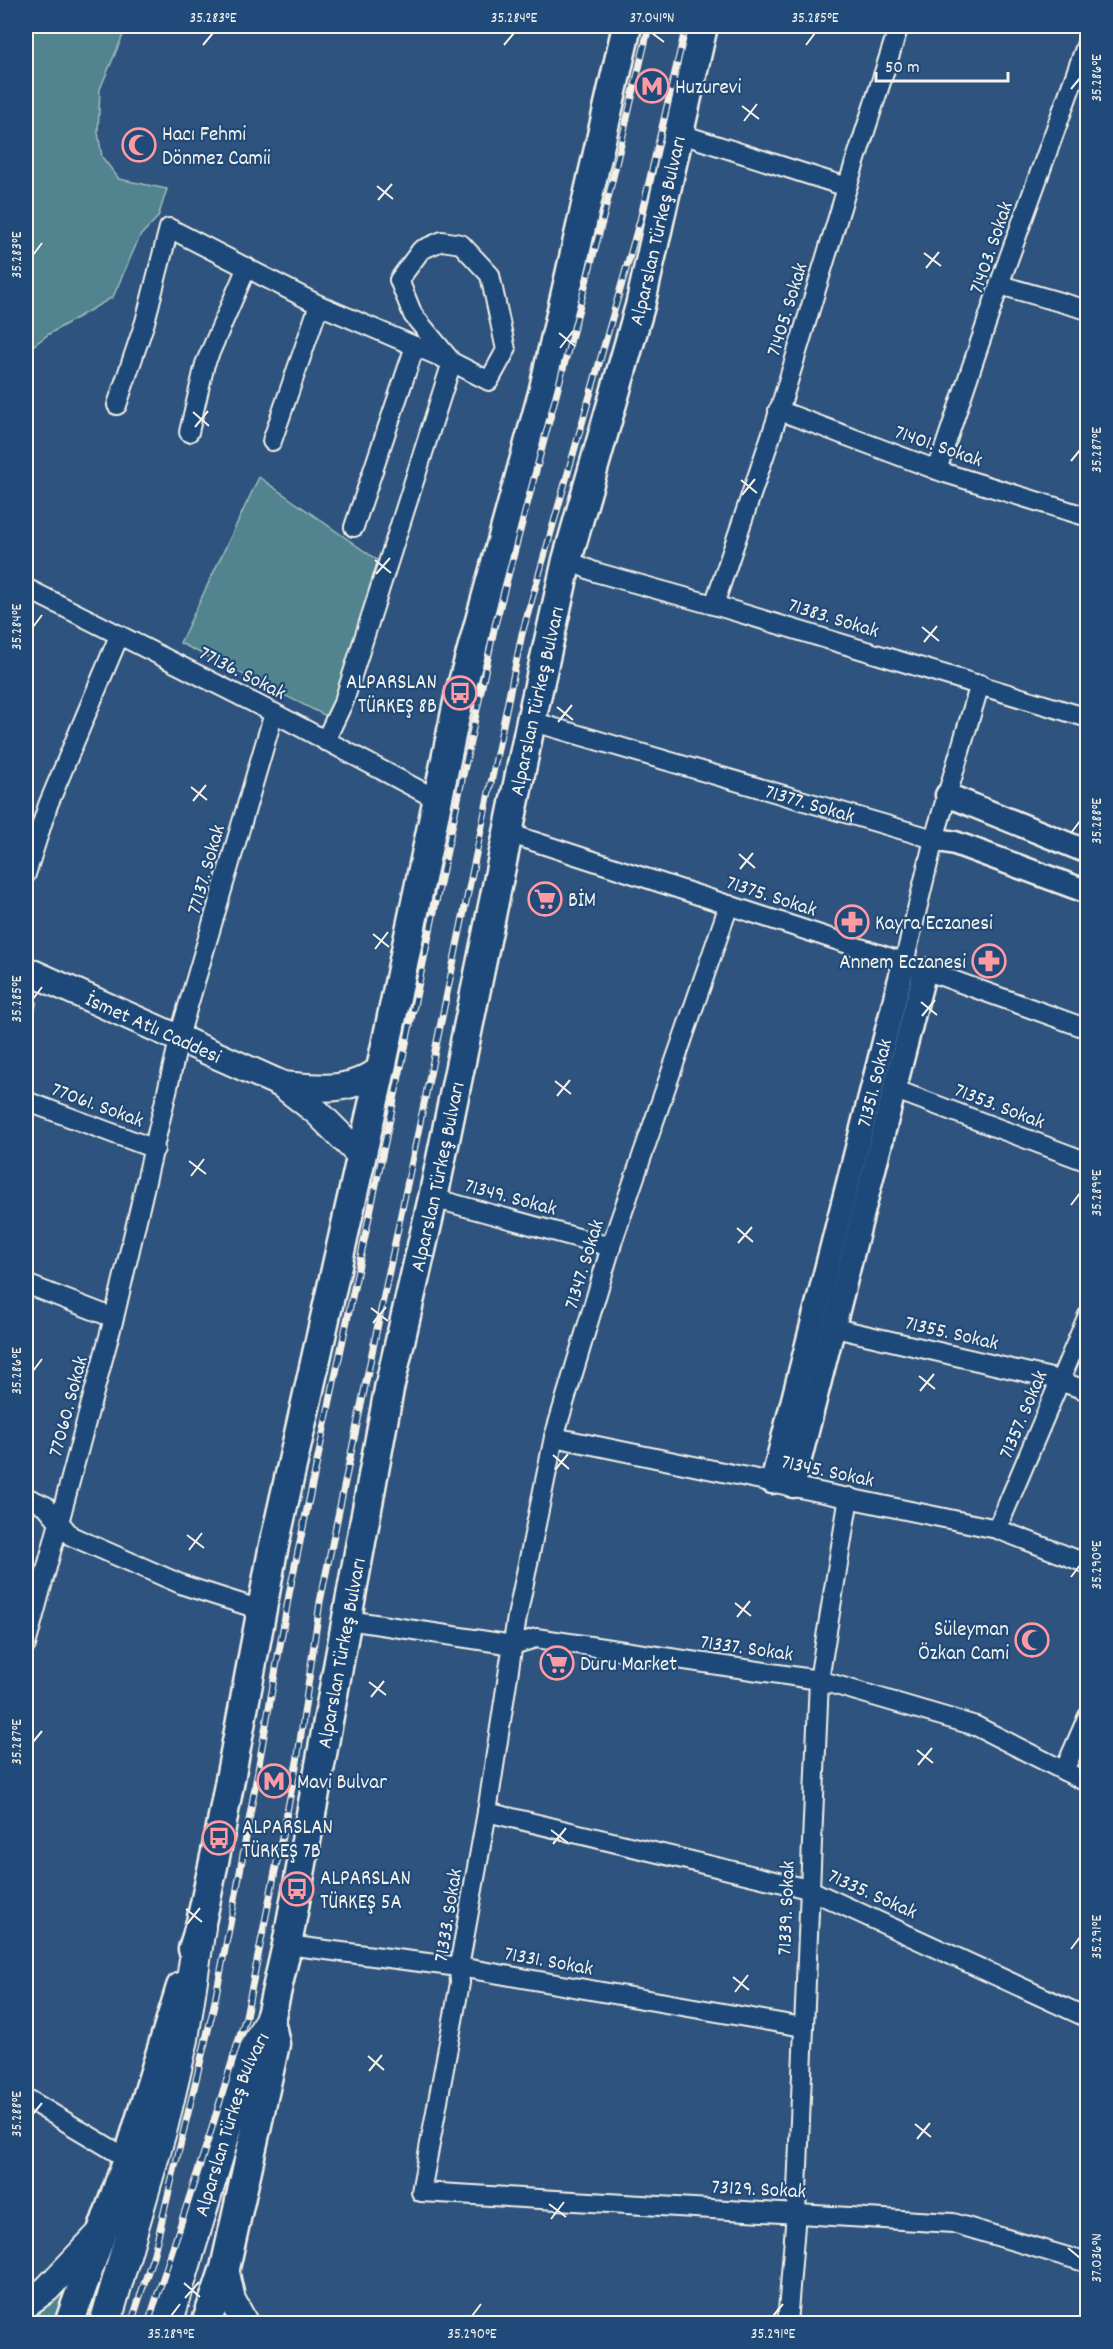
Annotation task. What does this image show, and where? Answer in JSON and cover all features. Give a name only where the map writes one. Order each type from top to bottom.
[{"type":"highway","points":[[105,2324],[163,2124],[183,2039],[200,1927]]},
{"type":"highway","name":"Alparslan Türkeş Bulvarı","points":[[167,2324],[244,2070],[270,2020]]},
{"type":"main road","points":[[69,2324],[128,2159],[200,1927],[219,1838],[261,1610],[381,1069],[460,693],[543,393],[627,26]]},
{"type":"main road","name":"Alparslan Türkeş Bulvarı","points":[[270,2020],[287,1945],[389,1389],[434,1198],[531,721],[567,560],[640,306],[703,26]]},
{"type":"main road","name":"İsmet Atlı Caddesi","points":[[26,970],[281,1084]]},
{"type":"main road","points":[[281,1084],[331,1090],[371,1077],[381,1069]]},
{"type":"main road","points":[[281,1084],[317,1112],[361,1156]]},
{"type":"main road","points":[[207,2324],[225,2268],[275,2044],[270,2020]]},
{"type":"main road","points":[[26,2304],[47,2289],[102,2231]]},
{"type":"main road","points":[[225,2268],[232,2300],[245,2324]]},
{"type":"street","name":"71405. Sokak","points":[[714,605],[899,26]]},
{"type":"street","name":"71403. Sokak","points":[[937,470],[999,285],[1088,40]]},
{"type":"street","points":[[678,134],[847,187]]},
{"type":"street","points":[[117,405],[145,322],[169,228],[319,305],[452,362],[489,381],[507,350],[490,275],[461,244],[442,241],[421,250],[399,280],[413,315],[452,362]]},
{"type":"street","points":[[189,432],[205,364],[247,267]]},
{"type":"street","points":[[999,285],[1088,310]]},
{"type":"street","points":[[272,441],[319,305]]},
{"type":"street","points":[[354,528],[415,346]]},
{"type":"street","points":[[325,741],[344,701],[452,362]]},
{"type":"street","name":"71401. Sokak","points":[[778,410],[937,470],[1088,517]]},
{"type":"street","name":"71383. Sokak","points":[[567,560],[595,572],[714,605],[1088,718]]},
{"type":"street","name":"77136. Sokak","points":[[26,588],[274,713],[438,800]]},
{"type":"street","points":[[26,874],[48,805],[119,636]]},
{"type":"street","name":"71351. Sokak","points":[[782,1484],[934,839],[980,684]]},
{"type":"street","name":"77137. Sokak","points":[[155,1149],[180,1038],[274,713]]},
{"type":"street","name":"71377. Sokak","points":[[531,721],[934,839],[955,843],[1088,892]]},
{"type":"street","points":[[947,795],[1088,852]]},
{"type":"street","name":"71375. Sokak","points":[[508,833],[926,970],[1088,1029]]},
{"type":"street","name":"71347. Sokak","points":[[513,1645],[554,1437],[610,1247],[729,905]]},
{"type":"street","name":"71351. Sokak","points":[[782,1484],[835,1328],[926,970]]},
{"type":"street","name":"71353. Sokak","points":[[896,1090],[1088,1162]]},
{"type":"street","name":"77061. Sokak","points":[[26,1101],[155,1149]]},
{"type":"street","name":"77060. Sokak","points":[[26,1646],[114,1318],[155,1149]]},
{"type":"street","name":"71349. Sokak","points":[[434,1198],[610,1247]]},
{"type":"street","points":[[26,1284],[114,1318]]},
{"type":"street","name":"71357. Sokak","points":[[997,1530],[1088,1315]]},
{"type":"street","name":"71355. Sokak","points":[[835,1328],[1060,1380],[1088,1391]]},
{"type":"street","name":"71345. Sokak","points":[[554,1437],[849,1497],[997,1530],[1088,1564]]},
{"type":"street","points":[[26,1497],[46,1506],[71,1536],[183,1585],[261,1610]]},
{"type":"street","name":"71339. Sokak","points":[[787,2324],[796,2213],[808,1889],[819,1680],[849,1497]]},
{"type":"street","name":"71337. Sokak","points":[[348,1620],[513,1645],[536,1638],[819,1680],[976,1726],[1088,1783]]},
{"type":"street","name":"71333. Sokak","points":[[422,2192],[460,1983],[459,1967],[487,1812],[513,1645]]},
{"type":"street","points":[[1064,1771],[1088,1716]]},
{"type":"street","name":"71335. Sokak","points":[[487,1812],[808,1889],[1088,2018]]},
{"type":"street","name":"71331. Sokak","points":[[287,1945],[459,1967],[803,2027]]},
{"type":"street","points":[[26,2098],[128,2159]]},
{"type":"street","name":"73129. Sokak","points":[[422,2192],[953,2223],[1088,2263]]},
{"type":"green space","points":[[26,26],[127,26],[100,89],[98,132],[102,157],[119,179],[167,189],[158,217],[140,236],[113,297],[49,334],[26,351]]},
{"type":"green space","points":[[259,477],[387,567],[330,718],[180,643]]},
{"type":"green space","points":[[26,998],[37,1002],[26,1040]]},
{"type":"green space","points":[[81,2264],[61,2323],[26,2323],[26,2312]]},
{"type":"railway","points":[[131,2324],[154,2253],[213,2010],[290,1589],[495,625],[605,211],[649,26]]},
{"type":"railway","points":[[148,2324],[246,2016],[297,1762],[320,1602],[522,634],[640,220],[686,26]]},
{"type":"place","name":"Huzurevi","points":[[652,86]]},
{"type":"place","name":"Hacı Fehmi Dönmez Camii","points":[[139,145]]},
{"type":"place","name":"ALPARSLAN TÜRKEŞ 8B","points":[[460,693]]},
{"type":"place","name":"BİM","points":[[545,899]]},
{"type":"place","name":"Kayra Eczanesi","points":[[852,922]]},
{"type":"place","name":"Annem Eczanesi","points":[[989,961]]},
{"type":"place","name":"Süleyman Özkan Cami","points":[[1032,1640]]},
{"type":"place","name":"Duru Market","points":[[557,1663]]},
{"type":"place","name":"Mavi Bulvar","points":[[274,1781]]},
{"type":"place","name":"ALPARSLAN TÜRKEŞ 7B","points":[[219,1838]]},
{"type":"place","name":"ALPARSLAN TÜRKEŞ 5A","points":[[297,1889]]}]
